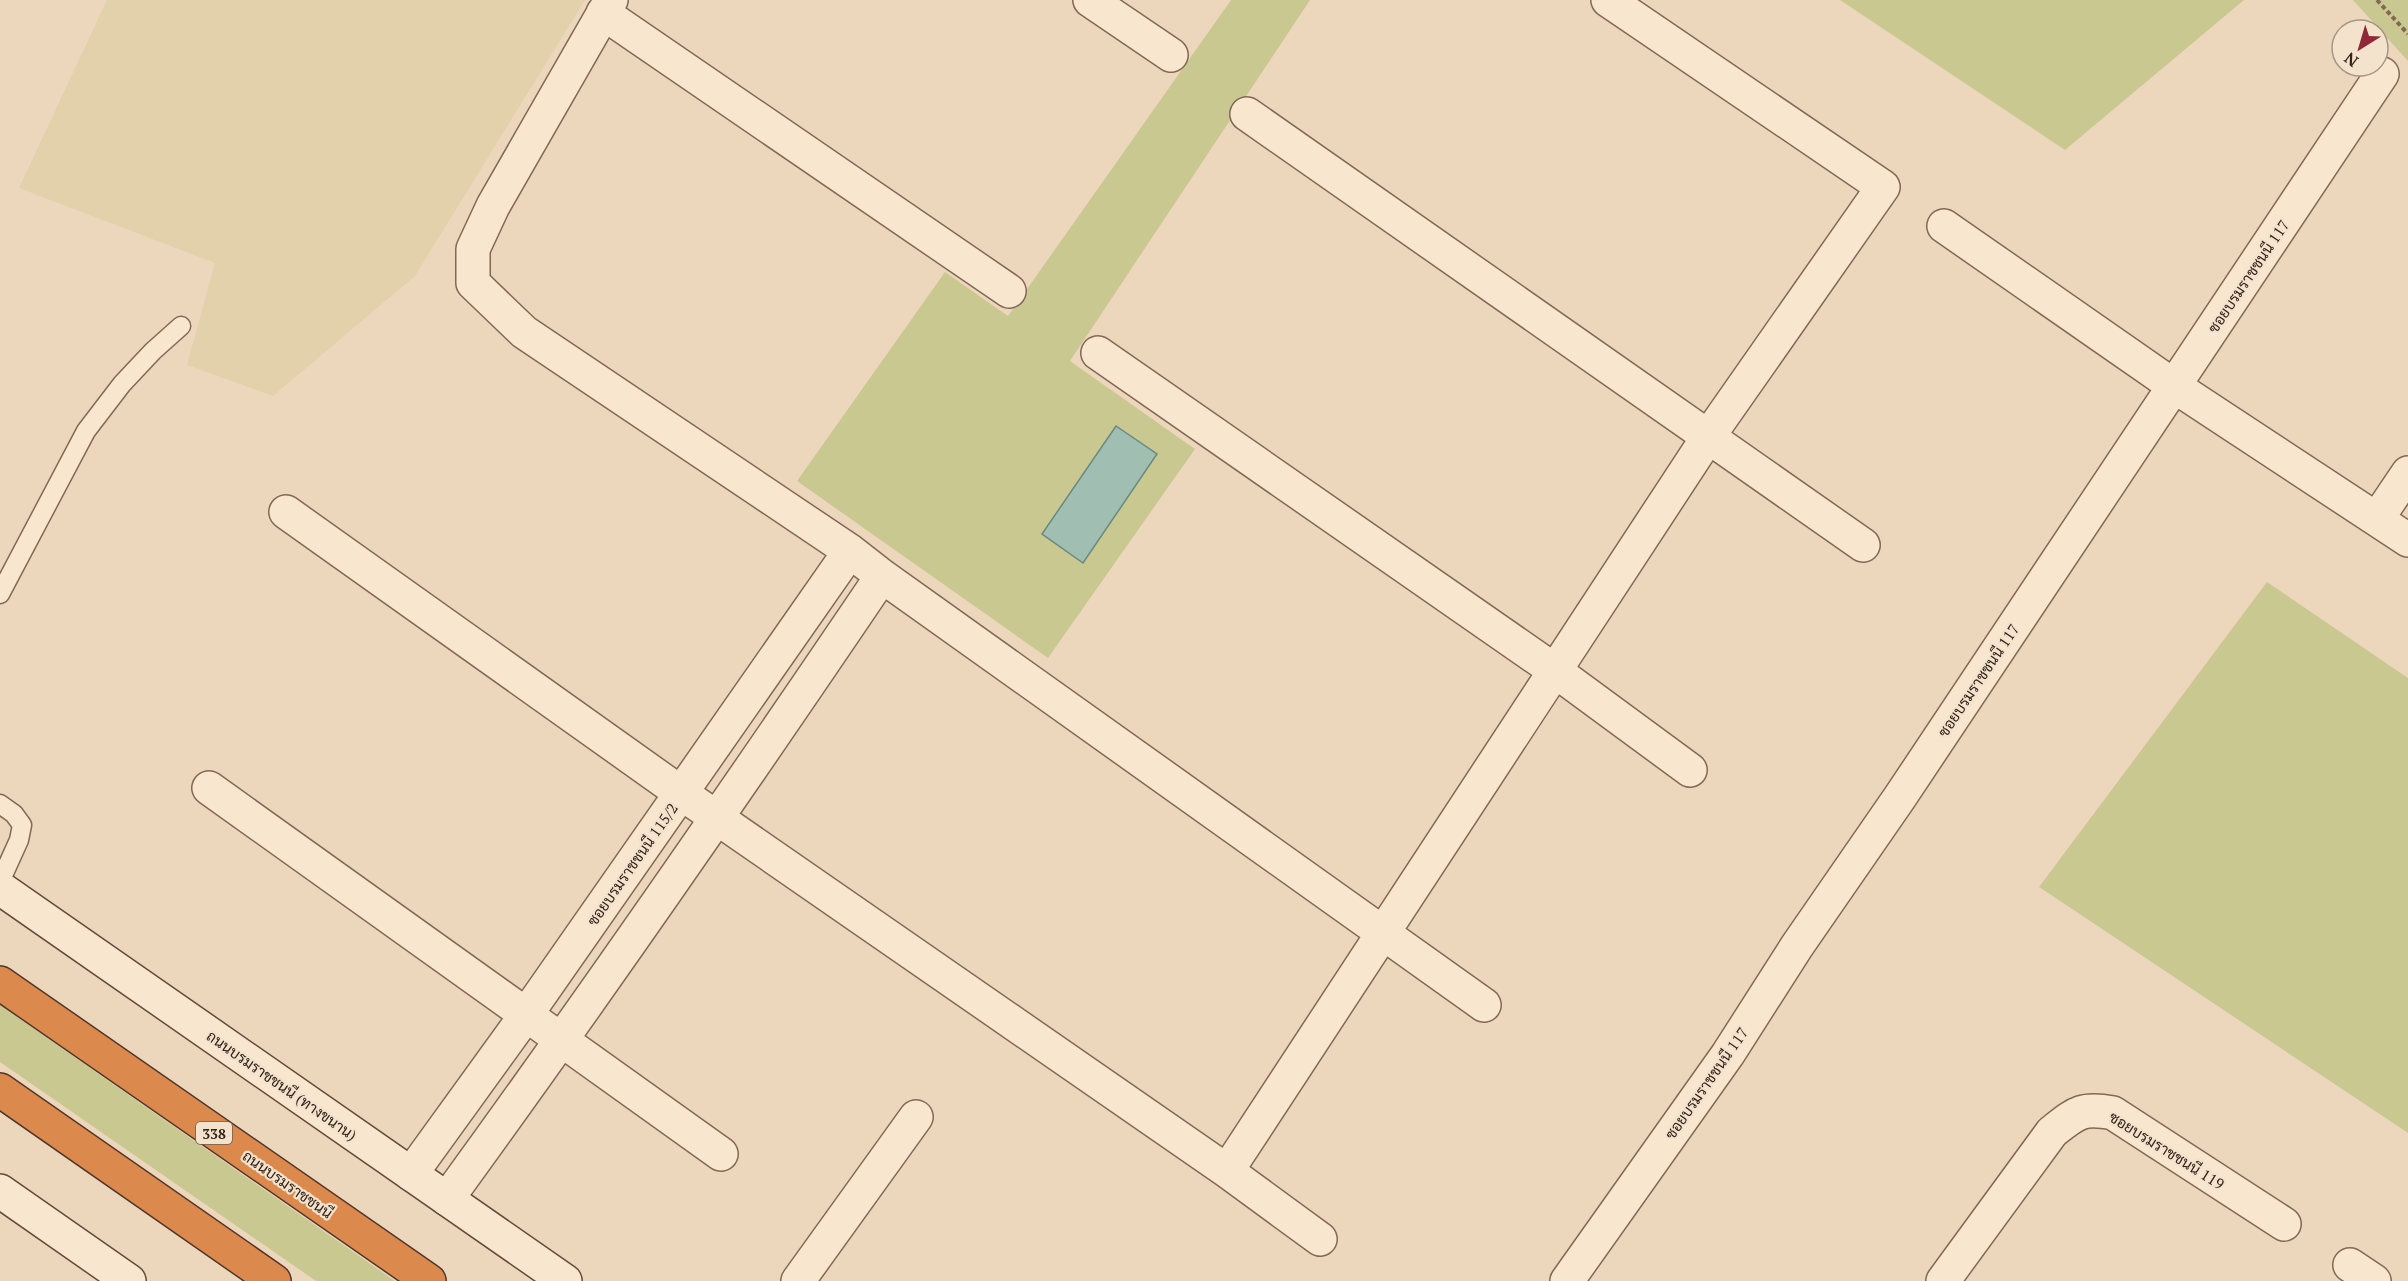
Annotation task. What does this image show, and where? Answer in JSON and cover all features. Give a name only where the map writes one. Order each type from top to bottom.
[{"type":"highway","name":"ถนนบรมราชชนนี","points":[[0,983],[429,1281]]},
{"type":"highway","points":[[0,1090],[274,1281]]},
{"type":"street","points":[[1090,0],[1171,55]]},
{"type":"street","points":[[1227,1171],[1708,437],[1883,187],[1608,0]]},
{"type":"street","points":[[1010,291],[607,6],[488,217],[473,249],[473,283],[524,332],[850,551],[1484,1005]]},
{"type":"street","name":"ซอยบรมราชชนนี 117","points":[[1567,1281],[1728,1054],[1797,946],[1900,797],[2379,78]]},
{"type":"street","points":[[1246,114],[1863,545]]},
{"type":"street","points":[[1944,226],[2174,386],[2408,540]]},
{"type":"street","points":[[1098,353],[1554,670],[1690,770]]},
{"type":"street","points":[[2376,519],[2408,473]]},
{"type":"street","points":[[286,512],[681,793],[1227,1171],[1320,1239]]},
{"type":"street","name":"ซอยบรมราชชนนี 115/2","points":[[411,1174],[526,1015],[850,551]]},
{"type":"street","points":[[447,1199],[563,1040],[718,819],[882,576]]},
{"type":"street","points":[[209,789],[721,1154]]},
{"type":"street","name":"ถนนบรมราชชนนี (ทางขนาน)","points":[[0,888],[565,1281]]},
{"type":"street","name":"ซอยบรมราชชนนี 119","points":[[1943,1281],[2052,1132],[2074,1114],[2093,1109],[2113,1113],[2284,1224]]},
{"type":"street","points":[[798,1281],[916,1117]]},
{"type":"street","points":[[0,1191],[129,1281]]},
{"type":"lane","points":[[0,594],[86,431],[122,384],[153,351],[181,326]]},
{"type":"lane","points":[[0,804],[14,814],[22,825],[20,840],[0,882]]},
{"type":"path","points":[[2377,0],[2408,34]]},
{"type":"shaded area","points":[[107,0],[585,0],[415,276],[273,396],[187,365],[215,263],[19,188]]},
{"type":"shaded area","points":[[1231,0],[1310,0],[1070,361],[1195,449],[1048,658],[797,481],[945,272],[1008,316]]},
{"type":"shaded area","points":[[1840,0],[2244,0],[2065,150]]},
{"type":"shaded area","points":[[2353,0],[2408,0],[2408,61],[2390,41],[2390,18],[2369,18]]},
{"type":"shaded area","points":[[1116,426],[1157,454],[1083,563],[1042,534]]},
{"type":"shaded area","points":[[2267,582],[2408,678],[2408,1133],[2039,887]]},
{"type":"shaded area","points":[[0,1005],[395,1281],[316,1281],[0,1062]]}]
